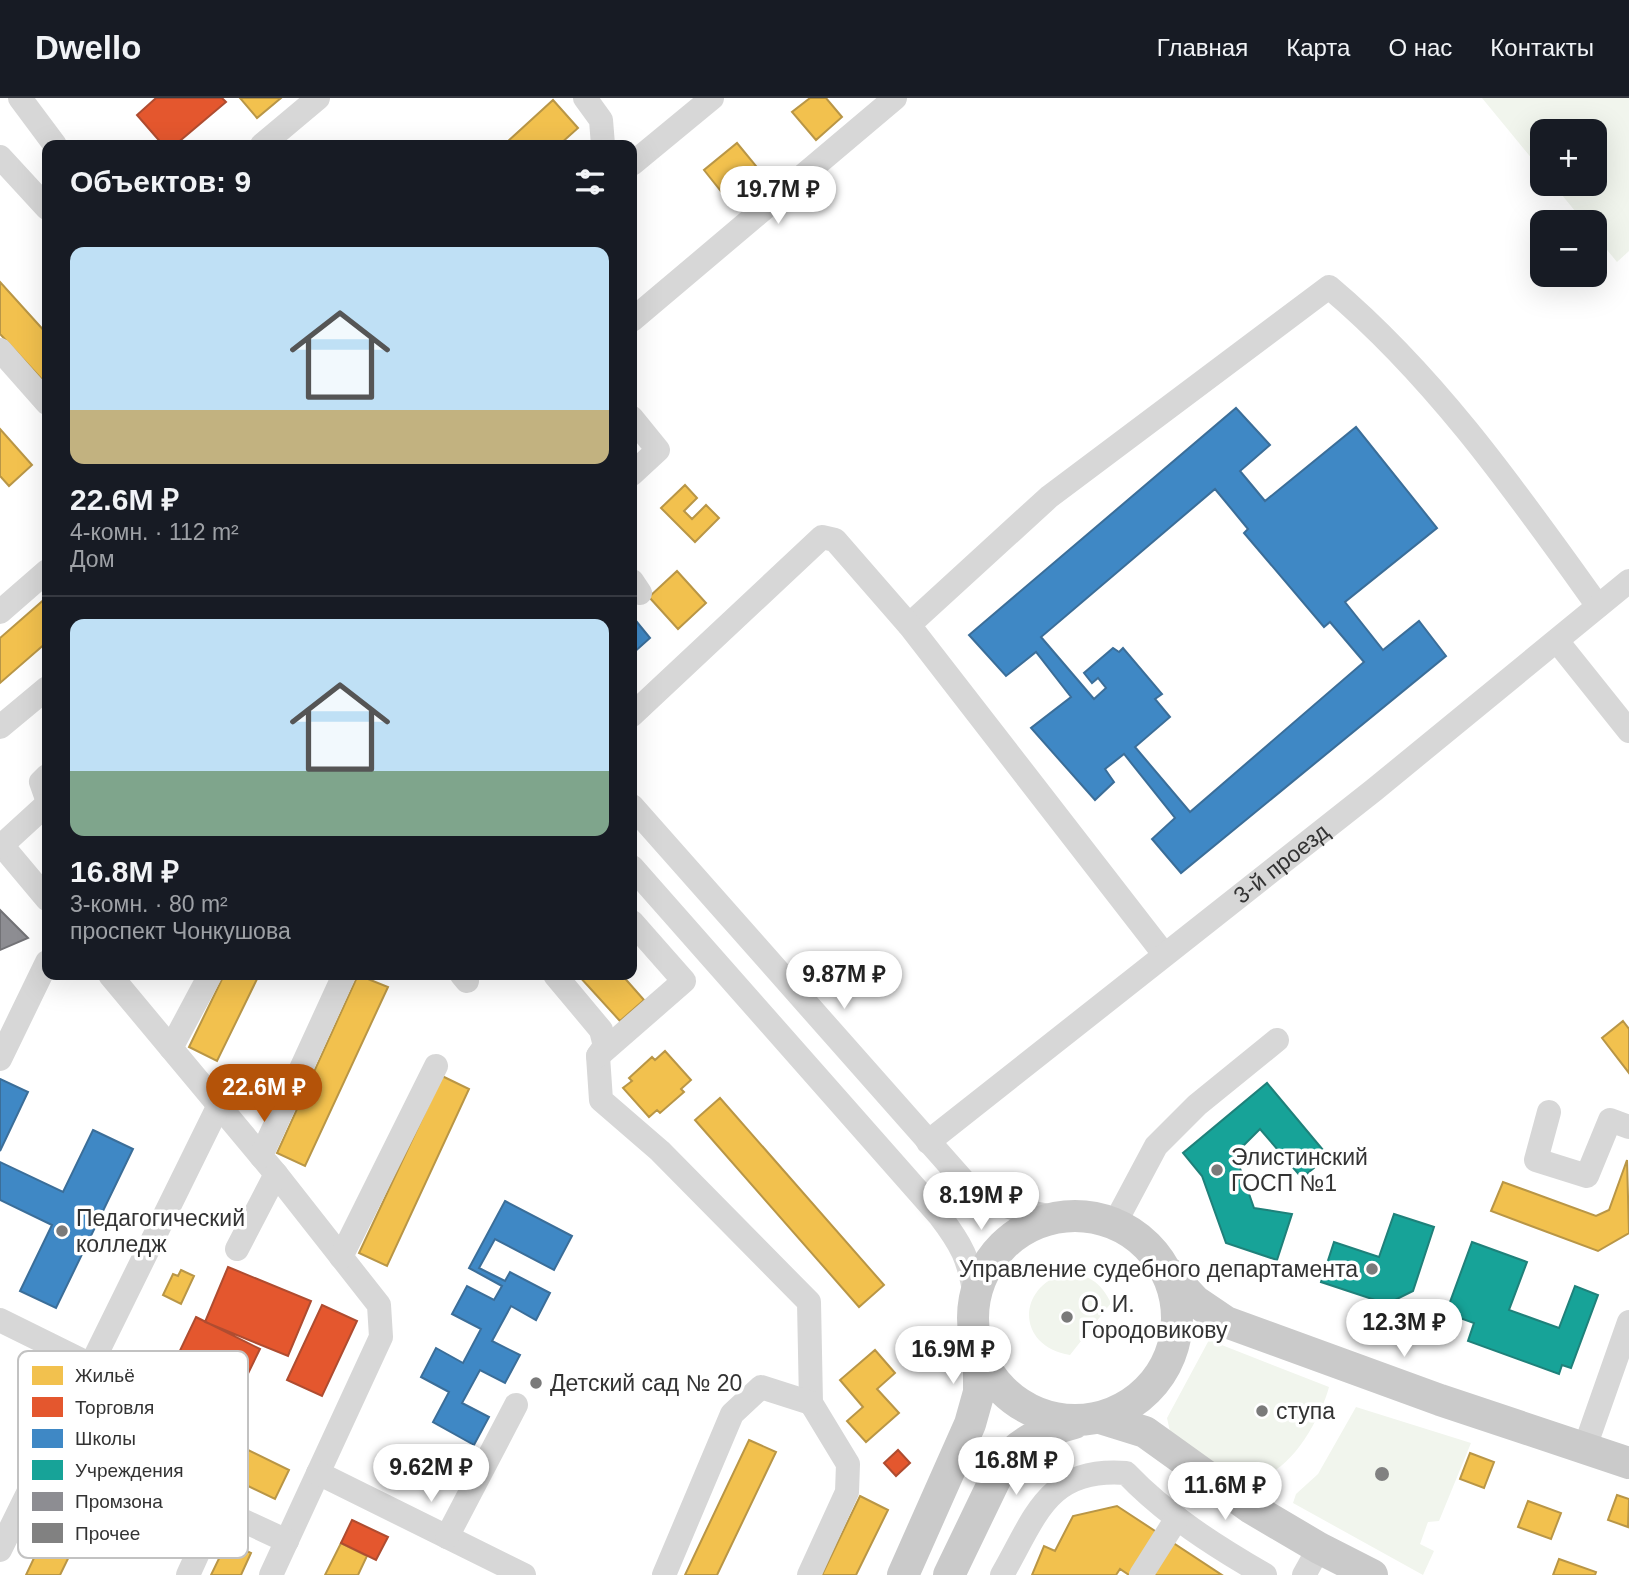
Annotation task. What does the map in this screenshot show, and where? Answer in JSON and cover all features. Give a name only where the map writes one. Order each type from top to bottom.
[{"type":"main road","points":[[903,1575],[970,1423],[979,1392],[979,1355],[973,1326],[975,1296],[986,1268],[1004,1244],[1028,1227],[1056,1217],[1087,1216],[1115,1223],[1145,1242],[1195,1301],[1226,1322],[1440,1400],[1629,1463]]},
{"type":"main road","points":[[950,1575],[1003,1463],[1014,1448],[1047,1430],[1128,1407],[1151,1388],[1168,1363],[1177,1334],[1177,1304],[1167,1270]]},
{"type":"main road","points":[[979,1355],[994,1381],[1015,1402],[1041,1416],[1071,1421],[1093,1419],[1145,1432],[1251,1508],[1311,1562],[1372,1575]]},
{"type":"street","points":[[20,98],[51,140]]},
{"type":"street","points":[[268,140],[318,98]]},
{"type":"street","points":[[585,98],[601,120],[603,140]]},
{"type":"street","points":[[637,160],[712,98]]},
{"type":"street","points":[[637,316],[895,98]]},
{"type":"street","points":[[0,157],[42,203]]},
{"type":"street","points":[[909,625],[1049,497],[1329,288],[1415,369],[1495,465],[1598,606]]},
{"type":"street","points":[[0,350],[42,397]]},
{"type":"street","points":[[637,424],[658,450],[637,469]]},
{"type":"street","points":[[637,710],[822,537],[835,540],[909,625],[1164,954]]},
{"type":"street","points":[[0,612],[42,575]]},
{"type":"street","name":"3-й проезд","points":[[928,1142],[1374,790],[1629,581]]},
{"type":"street","points":[[1557,640],[1629,731]]},
{"type":"street","points":[[0,727],[42,692]]},
{"type":"street","points":[[42,806],[1,845],[42,893]]},
{"type":"street","points":[[637,812],[969,1187],[988,1200],[1018,1210],[1056,1217]]},
{"type":"street","points":[[637,873],[960,1242],[969,1261],[975,1296]]},
{"type":"street","points":[[637,928],[684,981]]},
{"type":"street","points":[[598,1056],[711,957]]},
{"type":"street","points":[[0,1059],[42,972]]},
{"type":"street","points":[[114,980],[268,1165],[379,1305],[381,1337],[271,1575]]},
{"type":"street","points":[[171,1048],[206,980]]},
{"type":"street","points":[[237,1250],[342,980]]},
{"type":"street","points":[[559,980],[601,1030],[605,1046],[598,1056],[601,1100],[660,1151],[809,1302],[811,1404],[848,1464],[847,1492],[808,1575]]},
{"type":"street","points":[[1115,1223],[1156,1146],[1196,1105],[1277,1040]]},
{"type":"street","points":[[341,1257],[436,1066]]},
{"type":"street","points":[[98,1351],[219,1105]]},
{"type":"street","points":[[1549,1112],[1536,1160],[1587,1176],[1610,1120],[1629,1127]]},
{"type":"street","points":[[0,1320],[63,1351]]},
{"type":"street","points":[[1585,1447],[1629,1322]]},
{"type":"street","points":[[664,1575],[732,1414],[761,1387],[811,1404]]},
{"type":"street","points":[[447,1537],[516,1405]]},
{"type":"street","points":[[1002,1575],[1047,1498],[1068,1480],[1097,1471],[1126,1473],[1149,1497],[1177,1518],[1265,1575]]},
{"type":"street","points":[[318,1473],[524,1575]]},
{"type":"street","points":[[0,1550],[18,1513]]},
{"type":"street","points":[[1141,1575],[1177,1518]]},
{"type":"street","points":[[248,1523],[287,1541]]},
{"type":"street","points":[[188,1575],[196,1558]]},
{"type":"shaded area","points":[[1482,98],[1629,98],[1629,251],[1617,262],[1607,250],[1607,210],[1574,210],[1563,196],[1607,196],[1607,119],[1530,119],[1530,156]]},
{"type":"shaded area","points":[[1064,1273],[1092,1280],[1103,1289],[1111,1303],[1070,1355],[1053,1350],[1040,1341],[1032,1330],[1029,1317],[1037,1292],[1048,1281]]},
{"type":"shaded area","points":[[1209,1340],[1329,1387],[1309,1432],[1286,1462],[1272,1472],[1257,1477],[1242,1476],[1171,1436],[1167,1418]]},
{"type":"shaded area","points":[[1356,1407],[1471,1443],[1439,1521],[1428,1522],[1420,1544],[1434,1551],[1423,1575],[1293,1503],[1296,1494],[1318,1474]]},
{"type":"building: Жильё","points":[[240,98],[281,98],[257,118]]},
{"type":"building: Жильё","points":[[810,98],[826,98],[842,117],[816,140],[792,112]]},
{"type":"building: Жильё","points":[[553,100],[578,128],[565,140],[509,140]]},
{"type":"building: Жильё","points":[[737,143],[765,177],[732,205],[704,170]]},
{"type":"building: Жильё","points":[[0,282],[42,328],[42,380],[0,334]]},
{"type":"building: Жильё","points":[[0,429],[32,465],[9,486],[0,476]]},
{"type":"building: Жильё","points":[[685,485],[697,498],[684,511],[692,519],[706,505],[719,518],[695,542],[661,508]]},
{"type":"building: Жильё","points":[[677,571],[706,603],[678,629],[649,597]]},
{"type":"building: Жильё","points":[[42,601],[42,646],[0,683],[0,638]]},
{"type":"building: Жильё","points":[[222,980],[257,980],[217,1061],[189,1047]]},
{"type":"building: Жильё","points":[[356,980],[370,980],[388,987],[305,1166],[277,1153]]},
{"type":"building: Жильё","points":[[583,980],[626,980],[644,1000],[620,1021]]},
{"type":"building: Жильё","points":[[1623,1021],[1629,1029],[1629,1073],[1602,1038]]},
{"type":"building: Жильё","points":[[665,1051],[691,1080],[681,1089],[684,1092],[660,1113],[657,1110],[649,1117],[623,1088],[632,1081],[629,1078],[652,1057],[655,1060]]},
{"type":"building: Жильё","points":[[442,1076],[469,1089],[387,1266],[359,1253]]},
{"type":"building: Жильё","points":[[720,1098],[884,1285],[859,1307],[695,1120]]},
{"type":"building: Жильё","points":[[1627,1160],[1629,1233],[1598,1251],[1491,1211],[1503,1182],[1596,1216],[1609,1210]]},
{"type":"building: Жильё","points":[[181,1270],[194,1276],[181,1304],[163,1295],[173,1274],[178,1276]]},
{"type":"building: Жильё","points":[[875,1350],[895,1373],[877,1389],[899,1413],[866,1442],[847,1421],[863,1407],[840,1380]]},
{"type":"building: Жильё","points":[[749,1440],[776,1452],[717,1575],[685,1575]]},
{"type":"building: Жильё","points":[[248,1450],[289,1470],[275,1499],[248,1486]]},
{"type":"building: Жильё","points":[[1470,1453],[1494,1462],[1484,1488],[1460,1479]]},
{"type":"building: Жильё","points":[[1617,1495],[1629,1499],[1628,1527],[1608,1520]]},
{"type":"building: Жильё","points":[[860,1496],[888,1510],[856,1575],[822,1575]]},
{"type":"building: Жильё","points":[[1528,1501],[1561,1513],[1551,1539],[1518,1527]]},
{"type":"building: Жильё","points":[[1117,1506],[1222,1575],[1129,1575],[1120,1569],[1116,1575],[1032,1575],[1044,1546],[1055,1551],[1073,1516]]},
{"type":"building: Жильё","points":[[341,1543],[367,1556],[358,1575],[325,1575]]},
{"type":"building: Жильё","points":[[248,1552],[251,1553],[241,1575],[211,1575],[219,1558],[248,1558]]},
{"type":"building: Жильё","points":[[34,1558],[68,1558],[60,1575],[26,1575]]},
{"type":"building: Жильё","points":[[1559,1559],[1596,1572],[1595,1575],[1553,1575]]},
{"type":"building: Торговля","points":[[156,98],[222,98],[226,102],[181,140],[159,140],[137,115]]},
{"type":"building: Торговля","points":[[228,1267],[311,1301],[288,1356],[205,1322]]},
{"type":"building: Торговля","points":[[322,1305],[357,1321],[322,1396],[287,1380]]},
{"type":"building: Торговля","points":[[196,1317],[260,1349],[248,1374],[248,1351],[180,1351]]},
{"type":"building: Торговля","points":[[898,1450],[910,1463],[896,1476],[884,1463]]},
{"type":"building: Торговля","points":[[352,1520],[388,1537],[376,1560],[341,1543]]},
{"type":"building: Школы","points":[[1236,408],[1270,445],[1240,471],[1265,501],[1356,427],[1437,528],[1345,602],[1383,650],[1419,621],[1446,656],[1181,873],[1152,839],[1175,818],[1124,754],[1105,769],[1114,782],[1095,800],[1031,728],[1071,697],[1036,652],[1006,676],[969,635]],"holes":[[[1215,489],[1248,529],[1244,533],[1324,627],[1330,622],[1364,662],[1190,812],[1135,747],[1170,717],[1155,699],[1162,694],[1123,648],[1119,652],[1113,648],[1084,673],[1092,683],[1098,678],[1106,688],[1094,699],[1041,637]]]},
{"type":"building: Школы","points":[[637,622],[650,638],[637,650]]},
{"type":"building: Школы","points":[[0,1079],[28,1092],[0,1151]]},
{"type":"building: Школы","points":[[93,1130],[133,1149],[56,1308],[20,1291],[52,1225],[0,1200],[0,1162],[63,1192]]},
{"type":"building: Школы","name":"Детский сад № 20","points":[[505,1201],[572,1236],[554,1270],[495,1239],[479,1268],[505,1281],[510,1272],[550,1293],[536,1320],[511,1306],[492,1341],[520,1355],[505,1383],[480,1370],[462,1403],[489,1417],[474,1445],[433,1422],[449,1392],[421,1377],[436,1348],[463,1363],[481,1329],[452,1314],[467,1286],[494,1300],[502,1286],[469,1268]]},
{"type":"building: Учреждения","points":[[1267,1083],[1328,1156],[1302,1178],[1260,1129],[1235,1154],[1254,1208],[1292,1214],[1277,1260],[1226,1243],[1202,1176],[1183,1153]]},
{"type":"building: Учреждения","name":"Управление судебного департамента","points":[[1394,1214],[1434,1227],[1413,1291],[1387,1304],[1321,1282],[1334,1242],[1379,1257]]},
{"type":"building: Учреждения","points":[[1472,1242],[1527,1262],[1509,1310],[1559,1328],[1575,1286],[1598,1295],[1571,1368],[1562,1365],[1559,1374],[1468,1341],[1474,1323],[1446,1313]]},
{"type":"building: Промзона","points":[[0,910],[28,938],[0,950]]},
{"type":"building: Прочее","points":[[1379,1467],[1385,1467],[1389,1474],[1385,1481],[1379,1481],[1375,1477],[1375,1471]]},
{"type":"place","name":"Элистинский ГОСП №1","points":[[1217,1170]]},
{"type":"place","name":"Педагогический колледж","points":[[62,1231]]},
{"type":"place","name":"Управление судебного департамента","points":[[1372,1269]]},
{"type":"place","name":"О. И. Городовикову","points":[[1067,1317]]},
{"type":"place","name":"Детский сад № 20","points":[[536,1383]]},
{"type":"place","name":"ступа","points":[[1262,1411]]}]
